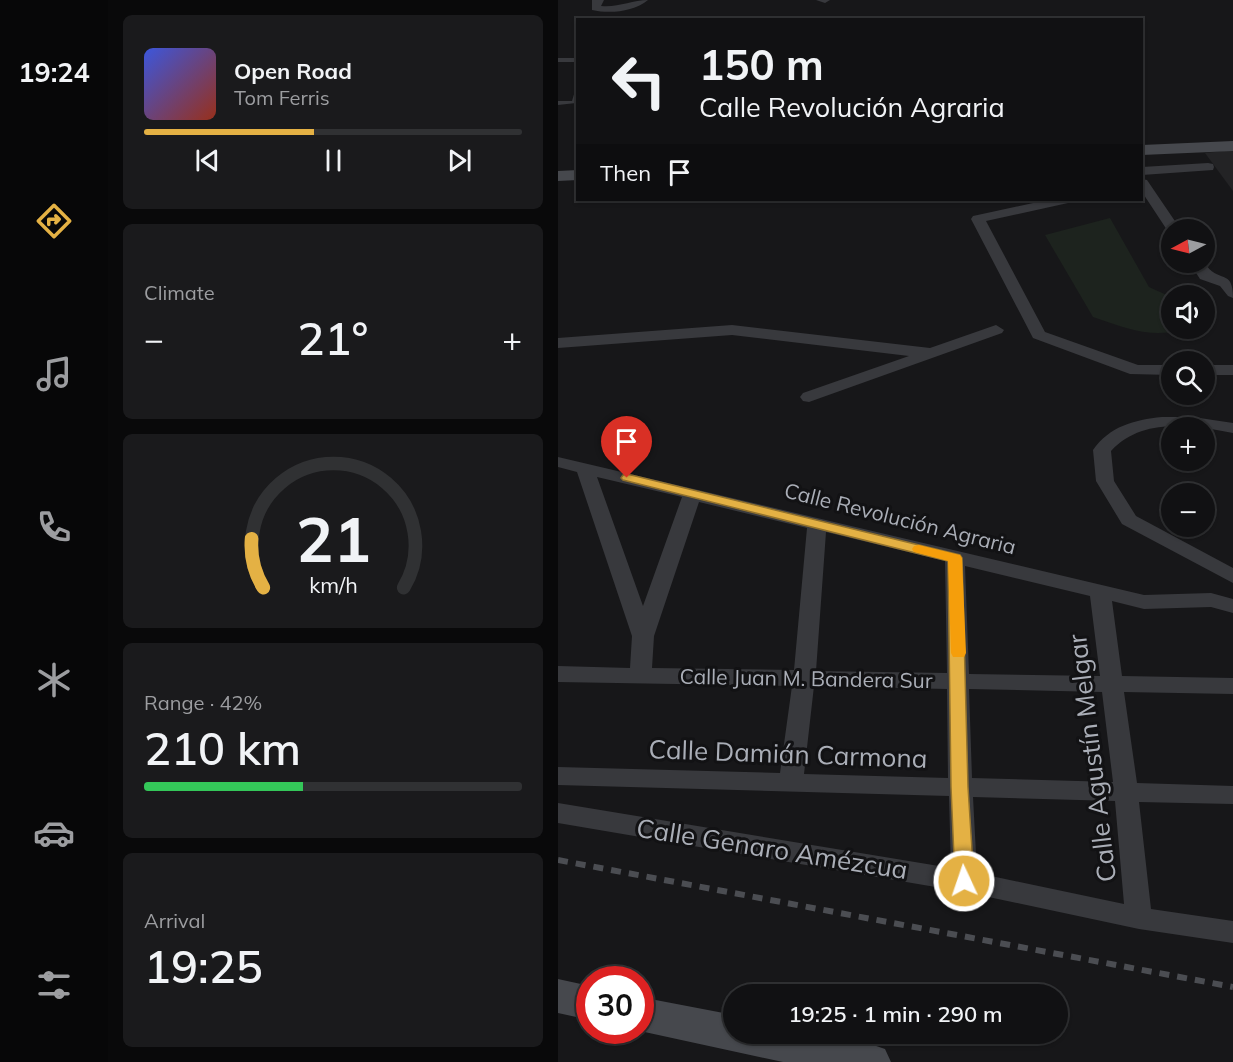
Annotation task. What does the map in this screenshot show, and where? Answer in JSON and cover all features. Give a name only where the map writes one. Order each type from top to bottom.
[{"type":"street","points":[[599,0],[596,2],[596,8],[603,10],[624,8],[643,0]]},
{"type":"street","points":[[1143,150],[1233,146]]},
{"type":"street","points":[[1167,219],[1143,179],[1208,167]]},
{"type":"street","points":[[558,176],[576,175]]},
{"type":"street","points":[[1059,201],[978,219],[1039,335],[1136,370],[1161,370]]},
{"type":"street","points":[[1203,273],[1205,276],[1225,283],[1233,294]]},
{"type":"street","points":[[558,343],[732,330],[930,353]]},
{"type":"street","points":[[809,397],[996,330]]},
{"type":"street","points":[[1215,370],[1233,370]]},
{"type":"street","points":[[1233,428],[1211,422],[1148,423],[1122,431],[1102,450],[1105,481],[1129,520],[1233,576]]},
{"type":"street","name":"Calle Revolución Agraria","points":[[558,462],[1144,602],[1211,600],[1233,606]]},
{"type":"street","points":[[584,467],[643,636]]},
{"type":"street","points":[[640,676],[643,636],[693,493]]},
{"type":"street","points":[[790,783],[804,679],[817,524]]},
{"type":"street","points":[[955,558],[959,683],[959,787],[964,881]]},
{"type":"street","name":"Calle Agustín Melgar","points":[[1100,592],[1126,792],[1139,918]]},
{"type":"street","name":"Calle Juan M. Bandera Sur","points":[[558,674],[1113,686],[1233,686]]},
{"type":"street","name":"Calle Damián Carmona","points":[[558,776],[1233,795]]},
{"type":"street","name":"Calle Genaro Amézcua","points":[[558,813],[964,881],[1139,918],[1233,932]]},
{"type":"street","points":[[558,996],[576,1000]]},
{"type":"street","points":[[654,1017],[723,1031]]},
{"type":"street","points":[[786,1044],[871,1062]]},
{"type":"lane","points":[[558,60],[576,60]]},
{"type":"lane","points":[[558,103],[574,102],[576,96]]},
{"type":"shaded area","points":[[1233,150],[1233,191],[1205,153]]},
{"type":"shaded area","points":[[1110,218],[1149,287],[1161,292],[1161,333],[1138,331],[1093,317],[1045,235]]},
{"type":"railway","points":[[558,860],[1233,987]]},
{"type":"slow traffic","points":[[919,549],[955,558],[958,653]]},
{"type":"route","points":[[627,478],[955,558],[959,683],[959,787],[964,881]]}]
